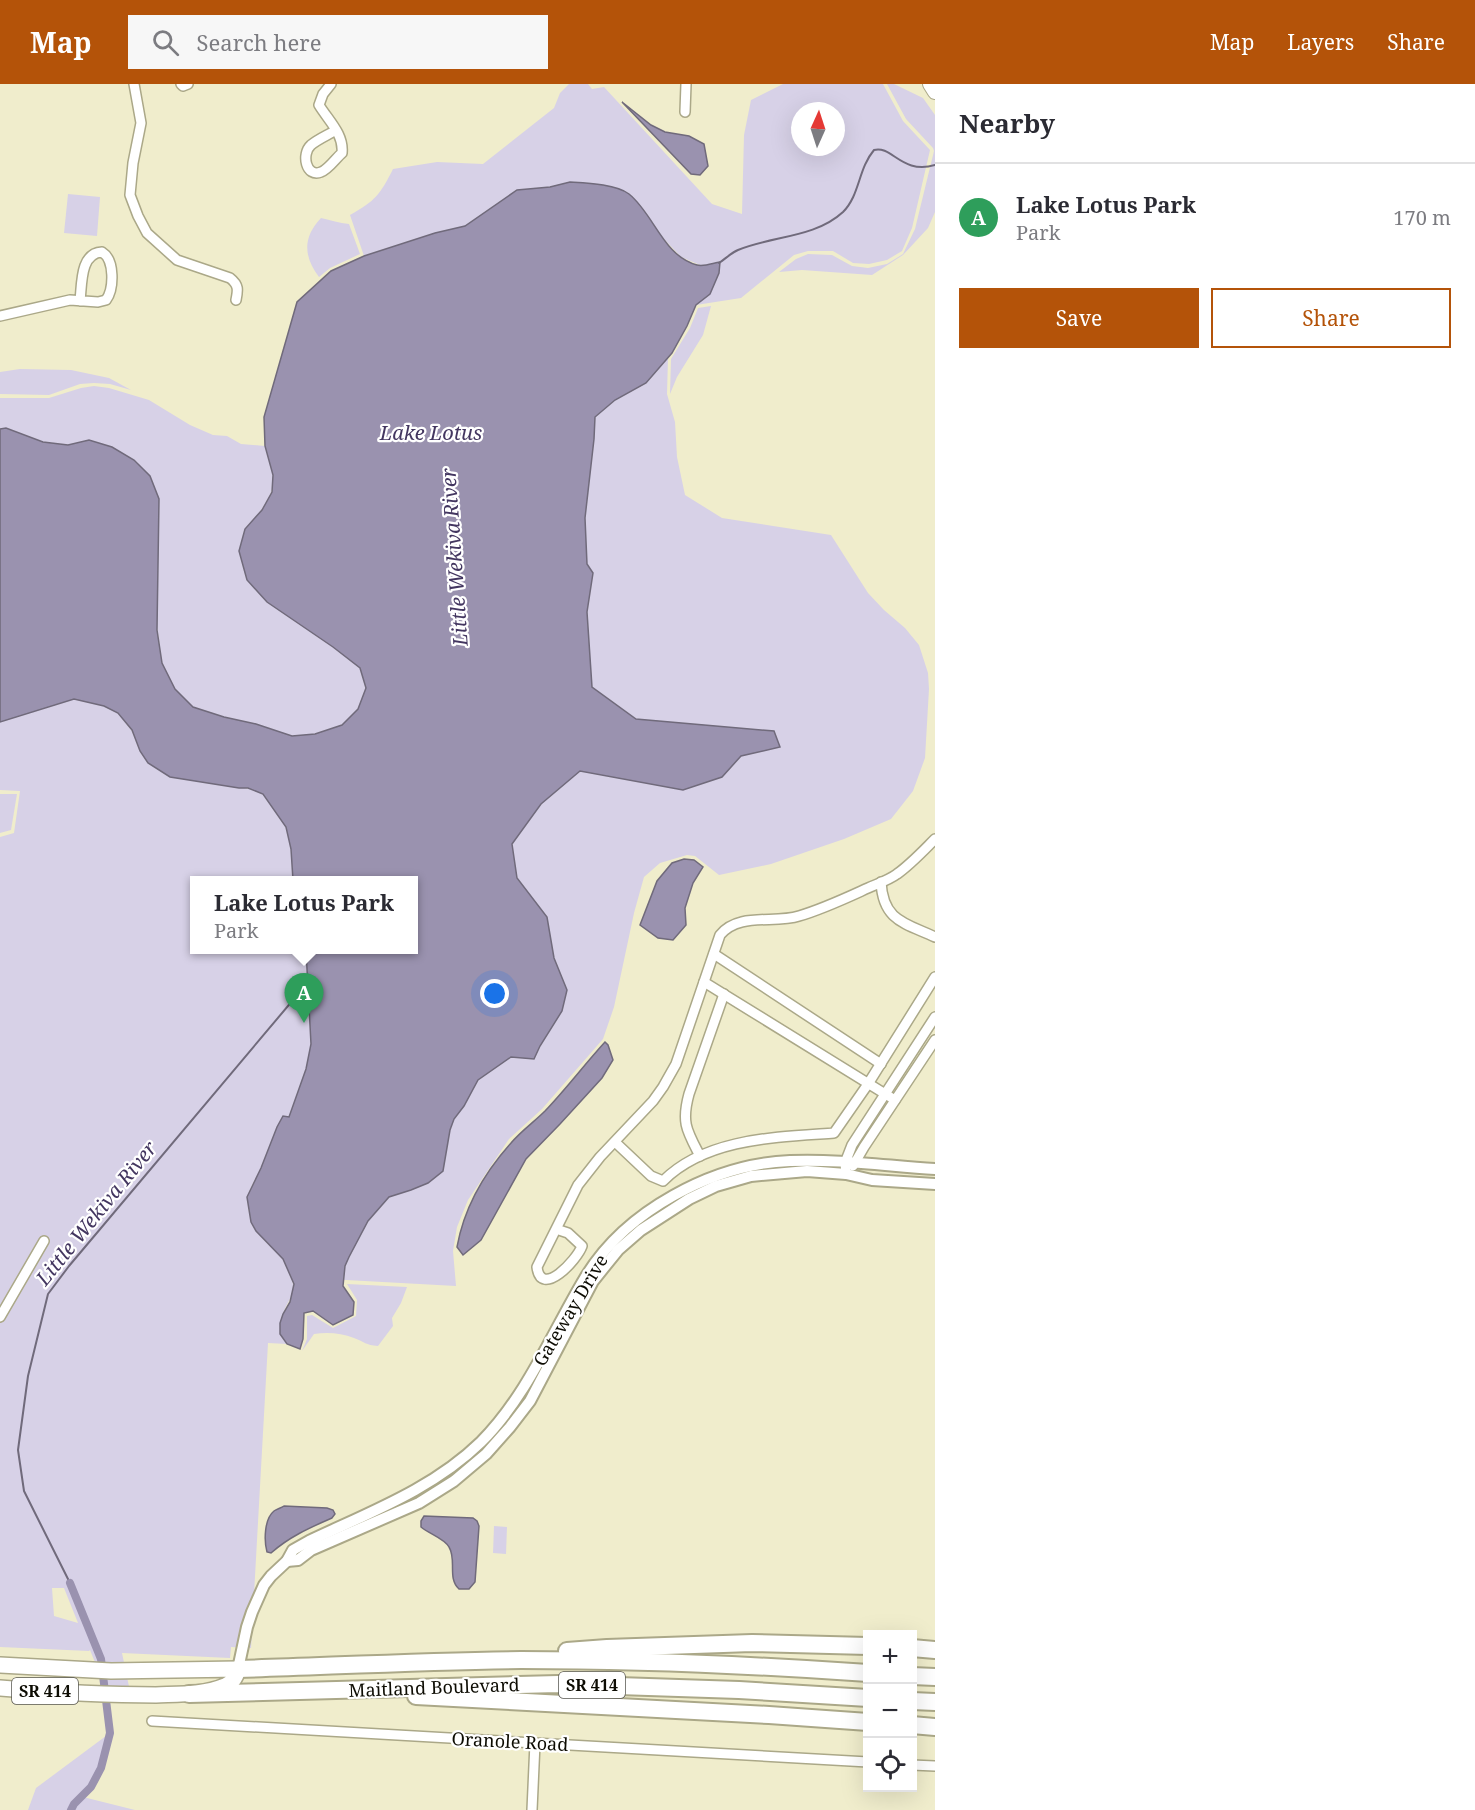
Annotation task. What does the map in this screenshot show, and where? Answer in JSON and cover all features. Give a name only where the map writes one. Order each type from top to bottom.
[{"type":"highway","points":[[417,1663],[606,1648],[752,1643],[863,1646]]},
{"type":"highway","points":[[917,1648],[935,1650]]},
{"type":"highway","name":"Maitland Boulevard","points":[[0,1665],[111,1671],[519,1660],[742,1665],[863,1673]]},
{"type":"highway","points":[[189,1694],[225,1686],[236,1677],[238,1669]]},
{"type":"highway","points":[[917,1676],[935,1677]]},
{"type":"highway","name":"Maitland Boulevard","points":[[0,1688],[113,1695],[558,1684],[739,1690],[863,1698]]},
{"type":"highway","points":[[316,1690],[863,1722]]},
{"type":"highway","points":[[917,1701],[935,1702]]},
{"type":"highway","points":[[917,1725],[935,1727]]},
{"type":"main road","points":[[930,84],[935,92]]},
{"type":"street","points":[[134,84],[141,123],[133,163],[130,195],[138,216],[147,233],[177,260],[230,278],[237,284],[236,300]]},
{"type":"street","points":[[181,84],[183,86],[188,84]]},
{"type":"street","points":[[332,84],[320,99],[319,105],[336,130],[341,139],[342,153],[322,172],[316,173],[310,170],[305,157],[307,151],[311,145],[336,130]]},
{"type":"street","points":[[685,112],[686,84]]},
{"type":"street","points":[[1,313],[70,300],[80,301],[106,300],[110,295],[111,268],[109,257],[102,252],[93,253],[86,261],[80,301]]},
{"type":"street","points":[[556,1229],[568,1233],[582,1246],[573,1261],[559,1275],[550,1279],[544,1278],[538,1272],[537,1267],[556,1229],[578,1185],[600,1157],[652,1101],[676,1064],[720,935],[735,924],[748,920],[786,919],[799,916],[881,882],[896,875],[935,840]]},
{"type":"street","points":[[881,882],[883,899],[890,913],[903,923],[935,937]]},
{"type":"street","points":[[714,954],[880,1064]]},
{"type":"street","points":[[615,1142],[651,1176],[663,1181],[681,1165],[700,1156],[747,1142],[834,1133],[868,1084],[935,977]]},
{"type":"street","points":[[704,982],[895,1100]]},
{"type":"street","points":[[700,1156],[688,1130],[684,1111],[724,994]]},
{"type":"street","points":[[849,1167],[852,1145],[935,1017]]},
{"type":"street","points":[[849,1167],[935,1040]]},
{"type":"street","name":"Gateway Drive","points":[[238,1669],[247,1627],[258,1597],[268,1579],[287,1561],[293,1550],[421,1487],[449,1469],[481,1442],[509,1409],[596,1261],[619,1236],[663,1201],[716,1176],[750,1166],[789,1161],[849,1167],[935,1169]]},
{"type":"street","name":"Gateway Drive","points":[[287,1561],[298,1560],[311,1551],[419,1503],[454,1481],[486,1454],[530,1401],[593,1281],[618,1250],[642,1230],[689,1199],[716,1186],[742,1179],[849,1167],[872,1180],[935,1184]]},
{"type":"street","points":[[0,1317],[44,1241]]},
{"type":"street","points":[[389,1503],[395,1515]]},
{"type":"street","name":"Oranole Road","points":[[152,1721],[863,1762]]},
{"type":"street","points":[[532,1810],[535,1743]]},
{"type":"street","points":[[917,1765],[935,1766]]},
{"type":"shaded area","points":[[569,84],[588,84],[592,89],[604,87],[712,204],[742,214],[744,135],[751,100],[783,84],[883,84],[903,121],[930,150],[912,228],[902,251],[887,260],[869,264],[853,263],[833,251],[808,251],[794,255],[741,298],[696,305],[710,294],[719,273],[681,257],[662,237],[644,210],[570,182],[550,187],[517,190],[465,226],[435,233],[364,256],[350,215],[376,196],[393,169],[437,162],[483,164],[554,108],[560,93]]},
{"type":"shaded area","points":[[887,84],[894,84],[923,98],[935,115],[935,212],[928,228],[903,255],[872,275],[802,270],[779,272],[796,259],[808,254],[832,255],[852,266],[868,268],[887,264],[903,254],[915,229],[934,151],[906,119]]},
{"type":"shaded area","points":[[68,194],[100,197],[97,236],[64,233]]},
{"type":"shaded area","points":[[321,218],[349,224],[360,254],[330,268],[319,277],[310,262],[307,248],[311,233]]},
{"type":"shaded area","points":[[711,306],[703,335],[677,377],[670,394],[671,359],[690,328],[698,308]]},
{"type":"shaded area","points":[[668,358],[667,394],[675,422],[677,457],[685,495],[722,518],[831,535],[868,593],[905,628],[919,645],[928,673],[929,689],[925,758],[913,791],[891,819],[844,839],[771,864],[719,875],[695,856],[687,855],[660,863],[644,877],[614,1007],[603,1039],[542,1109],[509,1139],[468,1200],[457,1227],[453,1251],[456,1286],[291,1277],[293,1292],[283,1314],[280,1334],[287,1344],[268,1343],[251,1648],[231,1647],[230,1658],[122,1653],[132,1701],[105,1687],[90,1650],[0,1647],[0,837],[14,833],[20,791],[0,790],[0,722],[74,699],[104,706],[118,713],[132,731],[140,751],[217,783],[255,790],[519,717],[746,730],[636,719],[592,687],[587,612],[593,573],[587,564],[585,518],[595,417],[615,400],[646,383]],"holes":[[[261,1168],[273,1248],[258,1233],[249,1214],[248,1195]],[[52,1588],[64,1588],[78,1623],[54,1616]]]},
{"type":"shaded area","points":[[20,369],[71,370],[109,378],[131,390],[110,384],[94,383],[80,384],[49,395],[0,394],[0,372]]},
{"type":"shaded area","points":[[94,386],[149,400],[190,425],[213,435],[227,436],[241,444],[265,446],[272,467],[272,490],[265,505],[245,530],[333,647],[360,668],[366,688],[358,709],[342,725],[315,734],[292,736],[193,707],[175,689],[162,663],[134,460],[112,447],[89,440],[68,445],[43,442],[6,428],[0,429],[0,398],[49,398]]},
{"type":"shaded area","points":[[0,794],[17,794],[11,830],[0,833]]},
{"type":"shaded area","points":[[347,1284],[407,1287],[392,1318],[393,1326],[378,1346],[344,1335],[319,1333],[314,1334],[302,1351],[307,1339],[307,1316],[312,1315],[333,1328],[356,1316],[357,1300]]},
{"type":"shaded area","points":[[494,1526],[507,1527],[506,1554],[493,1553]]},
{"type":"shaded area","points":[[110,1733],[100,1767],[83,1797],[135,1810],[28,1810],[36,1788]]},
{"type":"water","points":[[622,102],[651,125],[665,132],[689,136],[704,144],[708,166],[700,175],[691,174]]},
{"type":"water","name":"Lake Lotus","points":[[570,182],[617,188],[638,202],[667,244],[685,260],[697,265],[720,262],[719,273],[710,294],[696,305],[672,353],[646,383],[615,400],[595,417],[585,518],[587,564],[593,573],[587,612],[592,687],[636,719],[774,731],[780,747],[741,756],[722,777],[683,790],[580,771],[541,804],[512,844],[517,878],[547,917],[554,958],[567,990],[562,1011],[534,1059],[511,1057],[478,1080],[454,1119],[443,1171],[428,1183],[389,1197],[368,1221],[345,1266],[343,1286],[354,1302],[353,1315],[333,1325],[313,1311],[304,1313],[303,1339],[300,1349],[287,1344],[280,1334],[280,1323],[290,1302],[294,1284],[283,1259],[256,1231],[251,1222],[247,1197],[277,1127],[283,1116],[289,1117],[306,1069],[311,1044],[306,954],[418,954],[418,876],[293,876],[291,849],[286,827],[263,794],[248,788],[170,777],[148,763],[140,751],[132,730],[118,713],[104,706],[74,699],[0,722],[0,429],[6,428],[43,442],[68,445],[89,440],[112,447],[134,460],[150,476],[159,499],[157,630],[162,663],[175,689],[193,707],[292,736],[315,734],[342,725],[358,709],[366,688],[360,668],[267,602],[247,580],[239,551],[245,529],[262,510],[272,492],[273,475],[265,446],[264,417],[297,302],[331,271],[364,256],[435,233],[465,226],[517,190],[550,187]]},
{"type":"water","points":[[684,859],[694,860],[703,867],[693,883],[685,908],[686,925],[673,940],[658,938],[640,925],[657,881],[672,863]]},
{"type":"water","points":[[605,1042],[613,1060],[602,1078],[526,1159],[481,1240],[463,1255],[457,1247],[460,1233],[470,1205],[484,1178],[515,1139],[553,1103]]},
{"type":"water","points":[[284,1506],[327,1508],[333,1510],[335,1514],[332,1518],[292,1538],[271,1553],[267,1552],[265,1536],[268,1519],[274,1511]]},
{"type":"water","points":[[424,1516],[473,1518],[477,1521],[479,1526],[475,1582],[469,1589],[459,1589],[455,1585],[449,1547],[444,1541],[421,1527]]},
{"type":"waterway","name":"Little Wekiva River","points":[[719,263],[730,254],[751,245],[806,232],[832,221],[849,205],[865,165],[874,150],[886,152],[914,166],[935,165]]},
{"type":"waterway","name":"Little Wekiva River","points":[[70,1583],[24,1491],[18,1450],[28,1376],[48,1294],[69,1266],[309,981]]},
{"type":"waterway","name":"Little Wekiva River","points":[[70,1583],[101,1659],[110,1733],[101,1768],[91,1787],[71,1810]]},
{"type":"place","name":"Lake Lotus Park","points":[[304,1023]]}]
